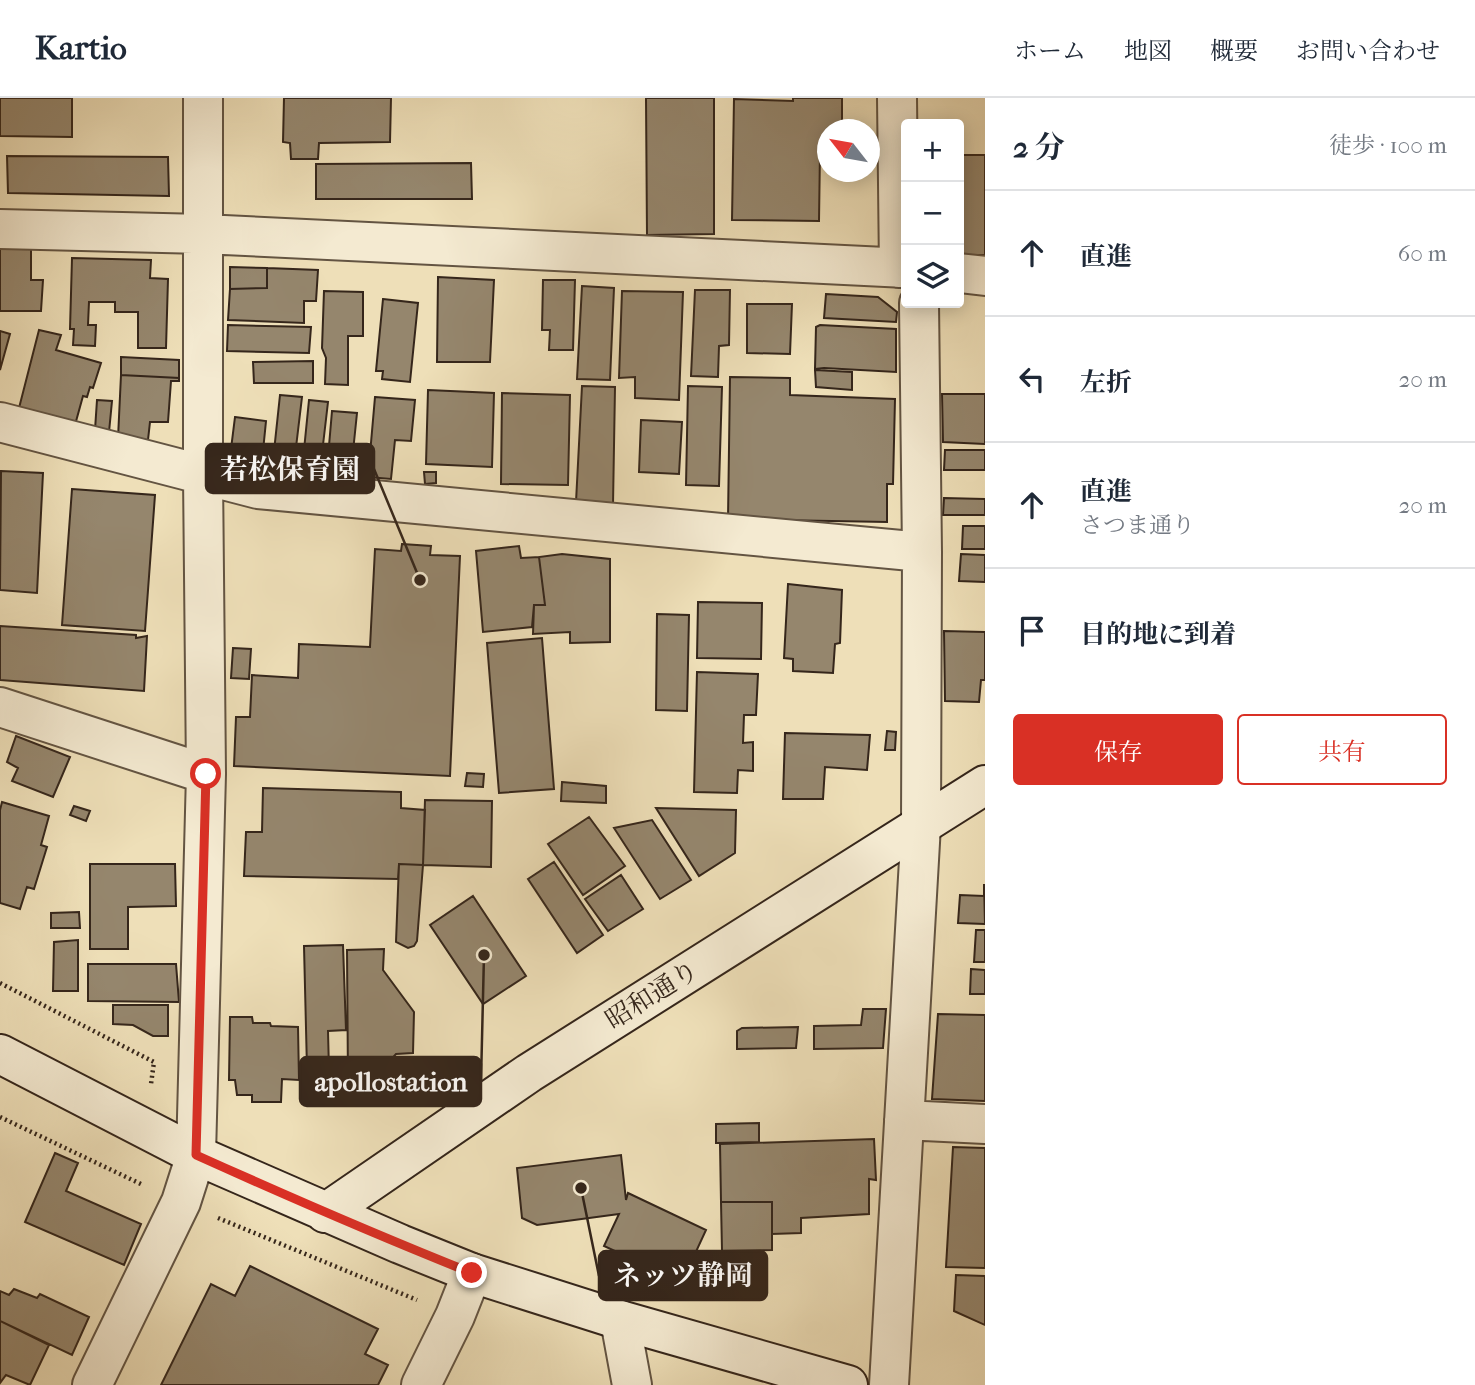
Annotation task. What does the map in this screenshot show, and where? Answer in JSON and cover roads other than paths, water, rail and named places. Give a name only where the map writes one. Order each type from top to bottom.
[{"type":"street","points":[[92,1385],[181,1202],[196,1155],[206,774],[203,98]]},
{"type":"street","points":[[897,98],[902,245]]},
{"type":"street","points":[[0,229],[202,234],[901,268]]},
{"type":"street","points":[[964,274],[985,276]]},
{"type":"street","points":[[889,1385],[920,825],[922,552],[919,308]]},
{"type":"street","points":[[0,422],[258,489],[922,552]]},
{"type":"street","points":[[0,707],[206,774]]},
{"type":"street","name":"昭和通り","points":[[325,1213],[529,1073],[985,785]]},
{"type":"street","points":[[0,1054],[196,1155],[325,1213],[472,1273],[620,1320],[848,1385]]},
{"type":"street","points":[[904,1120],[985,1125]]},
{"type":"street","points":[[421,1385],[455,1316],[472,1273]]},
{"type":"street","points":[[620,1320],[632,1385]]},
{"type":"place","name":"若松保育園","points":[[420,580]]},
{"type":"place","name":"apollostation","points":[[484,955]]},
{"type":"place","name":"ネッツ静岡","points":[[581,1188]]}]
